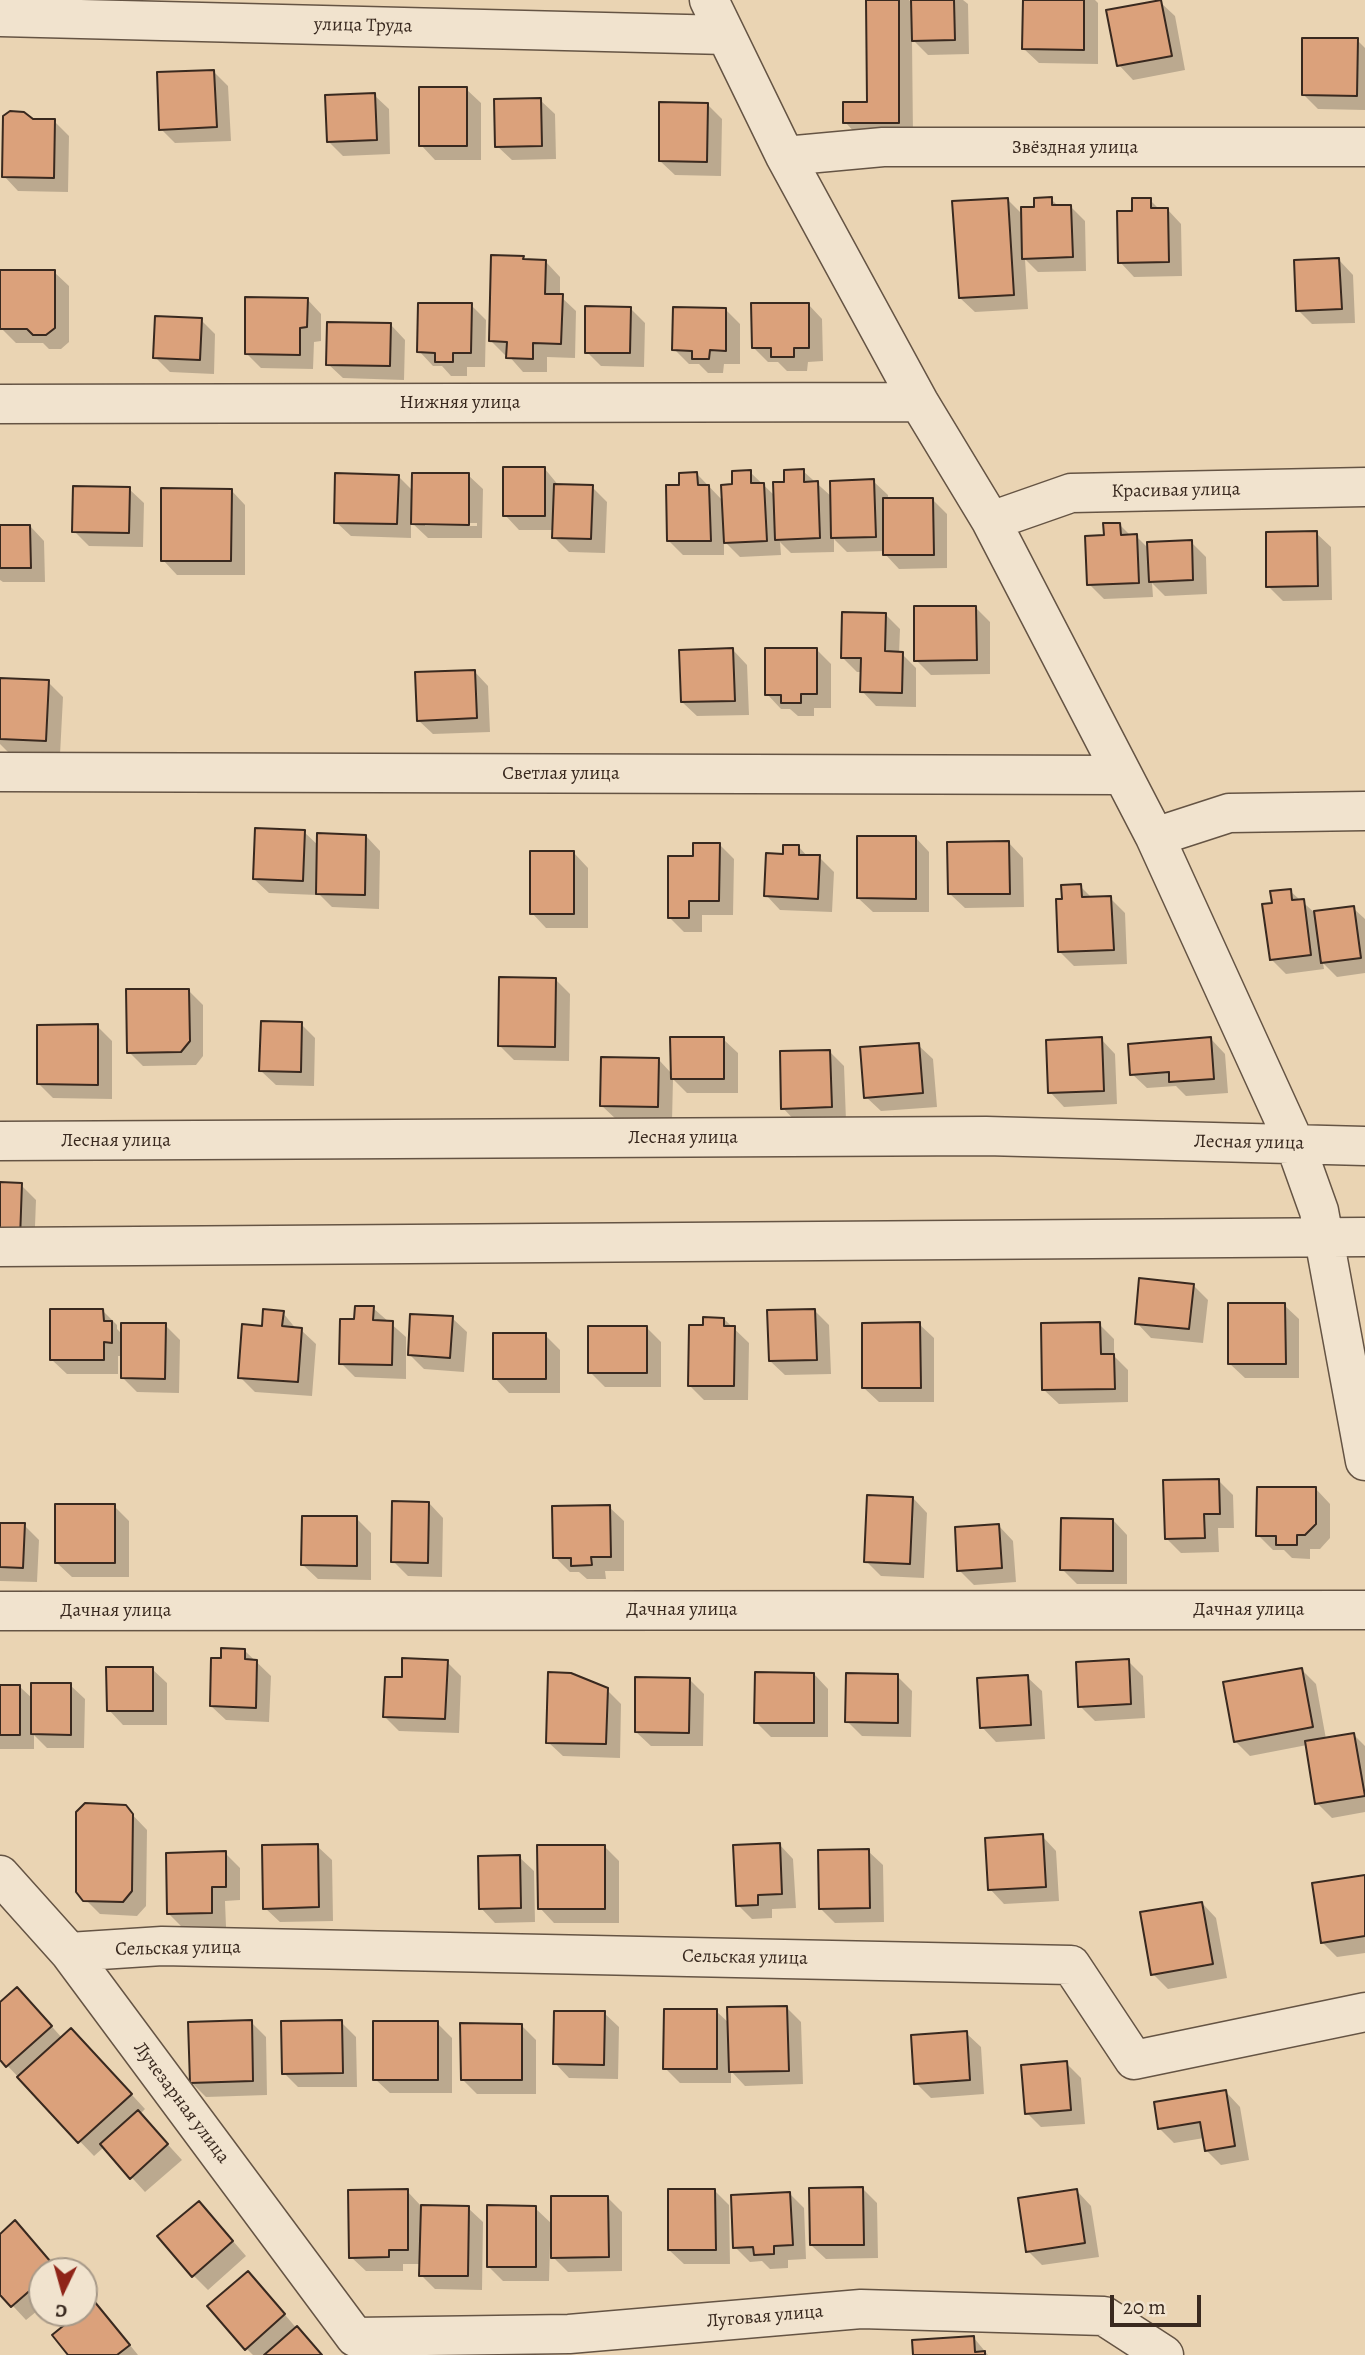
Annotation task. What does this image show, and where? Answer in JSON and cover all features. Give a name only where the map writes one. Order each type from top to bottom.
[{"type":"street","points":[[709,0],[785,156],[919,402],[991,521],[1155,837],[1295,1144],[1320,1211],[1365,1461]]},
{"type":"street","name":"улица Труда","points":[[0,17],[726,35]]},
{"type":"street","name":"Звёздная улица","points":[[785,156],[883,147],[1365,147]]},
{"type":"street","name":"Нижняя улица","points":[[0,404],[919,402]]},
{"type":"street","name":"Красивая улица","points":[[991,521],[1071,493],[1365,487]]},
{"type":"street","name":"Светлая улица","points":[[0,772],[1121,775]]},
{"type":"street","points":[[1155,837],[1229,813],[1365,811]]},
{"type":"street","name":"Лесная улица","points":[[0,1141],[986,1136],[1365,1146]]},
{"type":"street","points":[[0,1247],[1365,1237]]},
{"type":"street","name":"Дачная улица","points":[[0,1611],[1365,1610]]},
{"type":"street","name":"Лучезарная улица","points":[[0,1875],[69,1952],[355,2337]]},
{"type":"street","name":"Сельская улица","points":[[69,1952],[176,1947],[1071,1965],[1134,2060],[1365,2012]]},
{"type":"street","name":"Луговая улица","points":[[355,2337],[569,2334],[862,2309],[1104,2316],[1164,2355]]},
{"type":"building","points":[[866,0],[899,0],[899,123],[843,123],[843,102],[867,102]]},
{"type":"building","points":[[911,0],[954,0],[955,40],[912,41]]},
{"type":"building","points":[[1023,0],[1084,0],[1084,50],[1022,49]]},
{"type":"building","points":[[1161,0],[1172,56],[1117,66],[1106,10]]},
{"type":"building","points":[[1302,38],[1358,38],[1357,96],[1302,95]]},
{"type":"building","points":[[214,70],[217,127],[159,130],[157,72]]},
{"type":"building","points":[[419,87],[467,87],[467,146],[419,146]]},
{"type":"building","points":[[375,93],[377,140],[327,142],[325,95]]},
{"type":"building","points":[[541,98],[542,146],[495,147],[494,99]]},
{"type":"building","points":[[659,102],[708,103],[707,162],[659,161]]},
{"type":"building","points":[[10,111],[24,112],[33,119],[55,119],[54,178],[2,177],[3,116]]},
{"type":"building","points":[[1052,197],[1052,205],[1071,205],[1073,257],[1022,259],[1021,207],[1034,207],[1034,198]]},
{"type":"building","points":[[1008,198],[1014,295],[959,298],[952,201]]},
{"type":"building","points":[[1132,198],[1151,198],[1151,208],[1168,208],[1169,262],[1118,263],[1117,211],[1132,211]]},
{"type":"building","points":[[491,255],[546,260],[545,294],[563,294],[561,344],[533,343],[533,359],[506,358],[507,342],[489,341]]},
{"type":"building","points":[[1339,258],[1342,309],[1296,311],[1294,260]]},
{"type":"building","points":[[0,270],[55,270],[55,328],[46,335],[33,335],[27,329],[0,329]]},
{"type":"building","points":[[245,297],[308,298],[307,327],[300,328],[300,355],[245,354]]},
{"type":"building","points":[[418,303],[472,303],[471,353],[453,353],[453,362],[435,362],[435,353],[417,352]]},
{"type":"building","points":[[751,303],[809,303],[809,348],[794,348],[794,357],[771,357],[771,348],[752,348]]},
{"type":"building","points":[[585,306],[631,307],[630,353],[585,353]]},
{"type":"building","points":[[673,307],[726,308],[726,351],[710,350],[709,359],[692,359],[692,351],[672,350]]},
{"type":"building","points":[[155,316],[202,318],[200,360],[153,358]]},
{"type":"building","points":[[327,322],[391,323],[390,366],[326,365]]},
{"type":"building","points":[[503,467],[545,467],[545,516],[503,516]]},
{"type":"building","points":[[804,469],[804,482],[818,481],[820,538],[775,540],[773,482],[784,482],[784,470]]},
{"type":"building","points":[[751,470],[751,483],[764,483],[767,541],[724,543],[721,485],[732,484],[732,471]]},
{"type":"building","points":[[697,472],[698,485],[709,485],[711,541],[667,541],[666,485],[679,485],[679,473]]},
{"type":"building","points":[[335,473],[399,475],[397,524],[334,523]]},
{"type":"building","points":[[412,473],[469,473],[469,525],[411,524]]},
{"type":"building","points":[[874,479],[876,537],[831,538],[830,481]]},
{"type":"building","points":[[554,484],[593,485],[591,539],[552,538]]},
{"type":"building","points":[[73,486],[130,487],[129,533],[72,532]]},
{"type":"building","points":[[161,488],[232,489],[231,561],[161,561]]},
{"type":"building","points":[[883,498],[933,498],[934,555],[883,555]]},
{"type":"building","points":[[1103,523],[1120,523],[1121,535],[1137,534],[1139,583],[1087,585],[1085,536],[1104,535]]},
{"type":"building","points":[[0,525],[30,525],[31,568],[0,568]]},
{"type":"building","points":[[1317,531],[1318,586],[1266,587],[1266,532]]},
{"type":"building","points":[[1192,540],[1193,580],[1149,582],[1147,542]]},
{"type":"building","points":[[914,606],[976,606],[977,660],[914,661]]},
{"type":"building","points":[[842,612],[886,613],[885,651],[903,652],[902,693],[860,692],[861,658],[841,658]]},
{"type":"building","points":[[733,648],[735,701],[681,702],[679,650]]},
{"type":"building","points":[[765,648],[817,648],[817,694],[801,694],[801,703],[781,703],[781,695],[765,695]]},
{"type":"building","points":[[475,670],[477,718],[417,721],[415,672]]},
{"type":"building","points":[[0,678],[49,680],[46,741],[0,739]]},
{"type":"building","points":[[255,828],[305,830],[303,881],[253,879]]},
{"type":"building","points":[[317,833],[366,835],[365,895],[316,894]]},
{"type":"building","points":[[857,836],[916,836],[916,899],[857,898]]},
{"type":"building","points":[[1009,841],[1010,894],[948,894],[947,842]]},
{"type":"building","points":[[693,843],[720,843],[719,901],[689,901],[689,918],[668,918],[668,856],[693,856]]},
{"type":"building","points":[[783,845],[799,845],[799,855],[820,855],[818,899],[764,896],[766,853],[783,854]]},
{"type":"building","points":[[530,851],[574,851],[574,914],[530,914]]},
{"type":"building","points":[[1081,884],[1082,897],[1111,896],[1114,950],[1058,952],[1056,899],[1062,899],[1061,885]]},
{"type":"building","points":[[1291,889],[1292,900],[1304,899],[1311,955],[1270,960],[1262,904],[1272,903],[1270,891]]},
{"type":"building","points":[[1354,906],[1361,958],[1321,963],[1314,911]]},
{"type":"building","points":[[499,977],[556,978],[555,1047],[498,1046]]},
{"type":"building","points":[[126,989],[189,989],[190,1041],[181,1052],[127,1053]]},
{"type":"building","points":[[261,1021],[302,1022],[301,1072],[259,1071]]},
{"type":"building","points":[[98,1024],[98,1085],[37,1084],[37,1025]]},
{"type":"building","points":[[670,1037],[724,1037],[724,1079],[671,1079]]},
{"type":"building","points":[[1102,1037],[1104,1091],[1048,1093],[1046,1040]]},
{"type":"building","points":[[1211,1037],[1214,1079],[1169,1082],[1169,1072],[1130,1075],[1128,1044]]},
{"type":"building","points":[[919,1043],[923,1093],[864,1098],[860,1047]]},
{"type":"building","points":[[830,1050],[832,1107],[781,1109],[780,1051]]},
{"type":"building","points":[[601,1057],[659,1058],[658,1107],[600,1106]]},
{"type":"building","points":[[0,1182],[22,1183],[20,1239],[0,1238]]},
{"type":"building","points":[[1139,1278],[1194,1284],[1189,1329],[1135,1324]]},
{"type":"building","points":[[1228,1303],[1285,1303],[1286,1364],[1228,1364]]},
{"type":"building","points":[[355,1306],[374,1306],[373,1320],[393,1321],[392,1365],[339,1364],[340,1319],[354,1319]]},
{"type":"building","points":[[50,1309],[103,1309],[104,1321],[112,1321],[112,1343],[104,1342],[104,1360],[50,1360]]},
{"type":"building","points":[[263,1309],[284,1311],[282,1326],[302,1328],[298,1382],[238,1378],[242,1324],[262,1326]]},
{"type":"building","points":[[815,1309],[817,1360],[769,1361],[767,1310]]},
{"type":"building","points":[[410,1314],[453,1316],[450,1358],[408,1355]]},
{"type":"building","points":[[703,1317],[724,1318],[724,1326],[735,1326],[734,1386],[688,1386],[689,1325],[703,1325]]},
{"type":"building","points":[[920,1322],[921,1388],[862,1388],[862,1323]]},
{"type":"building","points":[[1100,1322],[1101,1354],[1114,1354],[1115,1389],[1042,1390],[1041,1323]]},
{"type":"building","points":[[121,1323],[166,1323],[165,1379],[121,1378]]},
{"type":"building","points":[[588,1326],[647,1326],[647,1373],[588,1373]]},
{"type":"building","points":[[493,1333],[546,1333],[546,1379],[493,1379]]},
{"type":"building","points":[[1219,1479],[1220,1514],[1204,1514],[1205,1538],[1165,1539],[1163,1480]]},
{"type":"building","points":[[1257,1487],[1316,1487],[1316,1524],[1305,1535],[1297,1535],[1297,1545],[1276,1545],[1276,1536],[1256,1536]]},
{"type":"building","points":[[867,1495],[913,1497],[910,1564],[864,1562]]},
{"type":"building","points":[[392,1501],[429,1502],[428,1563],[391,1562]]},
{"type":"building","points":[[55,1504],[115,1504],[115,1563],[55,1563]]},
{"type":"building","points":[[610,1505],[611,1557],[591,1557],[592,1565],[571,1566],[571,1558],[553,1558],[552,1506]]},
{"type":"building","points":[[302,1516],[357,1516],[357,1566],[301,1565]]},
{"type":"building","points":[[1061,1518],[1113,1519],[1113,1571],[1060,1570]]},
{"type":"building","points":[[0,1523],[25,1523],[23,1568],[0,1567]]},
{"type":"building","points":[[999,1524],[1002,1568],[957,1571],[955,1527]]},
{"type":"building","points":[[221,1648],[245,1649],[245,1659],[257,1660],[256,1708],[210,1706],[211,1658],[221,1658]]},
{"type":"building","points":[[402,1658],[448,1660],[445,1719],[383,1717],[385,1677],[402,1677]]},
{"type":"building","points":[[1129,1659],[1131,1704],[1078,1707],[1076,1662]]},
{"type":"building","points":[[106,1667],[153,1667],[153,1711],[107,1711]]},
{"type":"building","points":[[1302,1668],[1313,1727],[1234,1742],[1223,1682]]},
{"type":"building","points":[[548,1672],[571,1673],[608,1688],[606,1744],[546,1743]]},
{"type":"building","points":[[755,1672],[814,1673],[814,1723],[754,1723]]},
{"type":"building","points":[[846,1673],[898,1674],[898,1723],[845,1722]]},
{"type":"building","points":[[1028,1675],[1031,1725],[980,1728],[977,1678]]},
{"type":"building","points":[[635,1677],[690,1678],[689,1733],[635,1732]]},
{"type":"building","points":[[31,1683],[71,1683],[71,1735],[31,1734]]},
{"type":"building","points":[[0,1685],[20,1685],[20,1735],[0,1735]]},
{"type":"building","points":[[1354,1733],[1365,1796],[1315,1804],[1305,1741]]},
{"type":"building","points":[[85,1803],[126,1805],[133,1814],[132,1891],[123,1902],[83,1901],[76,1892],[76,1812]]},
{"type":"building","points":[[1043,1834],[1046,1887],[988,1890],[985,1838]]},
{"type":"building","points":[[780,1843],[782,1894],[758,1895],[758,1905],[736,1906],[733,1845]]},
{"type":"building","points":[[318,1844],[319,1907],[263,1909],[262,1845]]},
{"type":"building","points":[[537,1845],[605,1845],[605,1909],[538,1909]]},
{"type":"building","points":[[869,1849],[870,1908],[819,1909],[818,1850]]},
{"type":"building","points":[[226,1851],[226,1887],[212,1887],[212,1913],[167,1914],[166,1853]]},
{"type":"building","points":[[520,1855],[521,1908],[479,1909],[478,1856]]},
{"type":"building","points":[[1365,1875],[1365,1936],[1321,1943],[1312,1883]]},
{"type":"building","points":[[1202,1902],[1213,1964],[1151,1975],[1140,1912]]},
{"type":"building","points":[[17,1987],[52,2026],[6,2067],[0,2060],[0,2002]]},
{"type":"building","points":[[787,2006],[789,2071],[729,2072],[727,2007]]},
{"type":"building","points":[[664,2009],[717,2009],[717,2069],[663,2069]]},
{"type":"building","points":[[554,2011],[605,2011],[604,2065],[553,2064]]},
{"type":"building","points":[[252,2020],[253,2081],[190,2083],[188,2022]]},
{"type":"building","points":[[342,2020],[343,2073],[282,2074],[281,2021]]},
{"type":"building","points":[[373,2021],[438,2021],[438,2080],[373,2080]]},
{"type":"building","points":[[460,2023],[522,2024],[522,2080],[461,2080]]},
{"type":"building","points":[[71,2028],[132,2094],[78,2143],[17,2077]]},
{"type":"building","points":[[967,2031],[970,2080],[914,2084],[911,2035]]},
{"type":"building","points":[[1067,2061],[1071,2110],[1025,2114],[1021,2065]]},
{"type":"building","points":[[1226,2090],[1235,2146],[1205,2151],[1200,2122],[1158,2129],[1154,2102]]},
{"type":"building","points":[[138,2110],[168,2144],[130,2179],[100,2144]]},
{"type":"building","points":[[863,2187],[864,2245],[810,2245],[809,2188]]},
{"type":"building","points":[[408,2189],[408,2250],[389,2250],[389,2257],[349,2258],[348,2190]]},
{"type":"building","points":[[668,2189],[715,2189],[716,2250],[668,2250]]},
{"type":"building","points":[[1077,2189],[1085,2243],[1026,2252],[1018,2198]]},
{"type":"building","points":[[790,2192],[793,2245],[774,2246],[774,2254],[754,2255],[753,2247],[733,2248],[731,2195]]},
{"type":"building","points":[[551,2196],[608,2196],[609,2257],[551,2258]]},
{"type":"building","points":[[199,2201],[233,2241],[192,2277],[157,2236]]},
{"type":"building","points":[[421,2205],[469,2206],[468,2276],[419,2276]]},
{"type":"building","points":[[487,2205],[536,2206],[536,2267],[487,2267]]},
{"type":"building","points":[[15,2220],[47,2257],[28,2257],[28,2292],[11,2307],[0,2295],[0,2234]]},
{"type":"building","points":[[248,2271],[285,2314],[245,2350],[207,2306]]},
{"type":"building","points":[[98,2306],[130,2345],[117,2355],[68,2355],[52,2335],[62,2327],[98,2327]]},
{"type":"building","points":[[297,2326],[322,2355],[264,2355]]},
{"type":"building","points":[[974,2336],[975,2352],[985,2351],[985,2355],[913,2355],[912,2340]]}]
